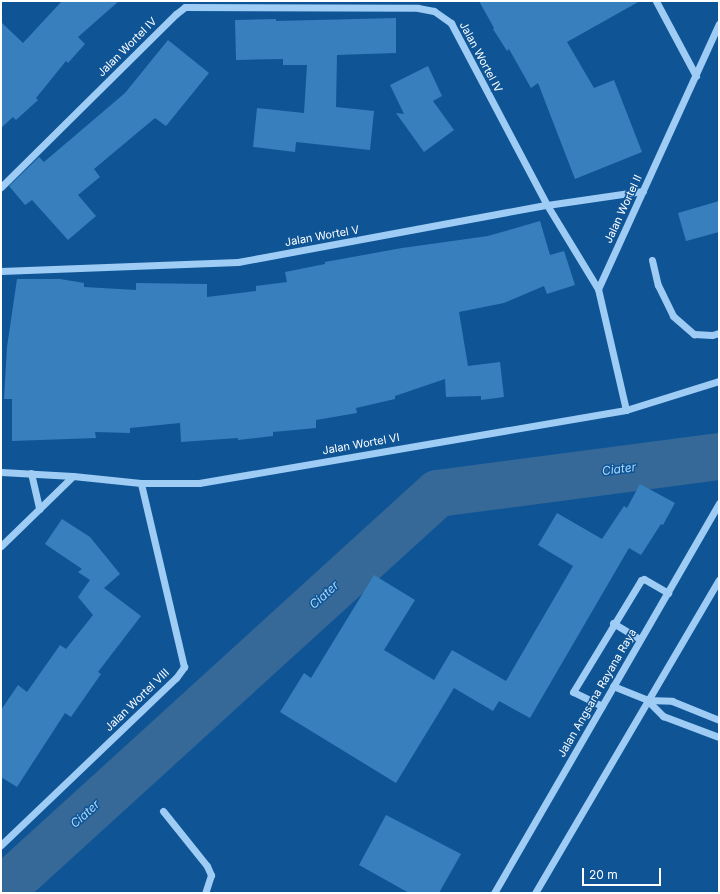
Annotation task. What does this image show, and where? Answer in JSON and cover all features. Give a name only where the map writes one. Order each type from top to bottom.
[{"type":"street","points":[[656,1],[696,76]]},
{"type":"street","name":"Jalan Wortel IV","points":[[1,187],[176,14],[183,4],[418,8],[434,11],[451,23],[547,205],[598,289]]},
{"type":"street","name":"Jalan Wortel II","points":[[598,289],[719,24]]},
{"type":"street","name":"Jalan Wortel V","points":[[1,271],[238,262],[386,236],[547,205],[643,191]]},
{"type":"street","points":[[652,260],[658,285],[673,316],[694,334],[712,335],[719,333]]},
{"type":"street","points":[[598,289],[626,410]]},
{"type":"street","name":"Jalan Wortel VI","points":[[1,472],[73,476],[141,483],[199,483],[626,410],[719,381]]},
{"type":"street","points":[[31,473],[39,509]]},
{"type":"street","points":[[1,546],[73,476]]},
{"type":"street","name":"Jalan Wortel VIII","points":[[1,845],[176,678],[184,667],[141,483]]},
{"type":"street","name":"Jalan Angsana Rayana Raya","points":[[494,893],[719,503]]},
{"type":"street","points":[[602,706],[573,692],[640,580],[644,579],[668,592]]},
{"type":"street","points":[[535,893],[647,700],[719,580]]},
{"type":"street","points":[[613,623],[640,639]]},
{"type":"street","points":[[613,686],[647,700],[672,701],[719,720]]},
{"type":"street","points":[[647,700],[663,716],[719,737]]},
{"type":"street","points":[[163,811],[207,866],[211,875],[205,893]]},
{"type":"building","points":[[62,1],[119,1],[78,37],[85,44],[68,63],[66,61],[36,98],[38,100],[16,120],[13,117],[1,128],[1,22],[23,43]]},
{"type":"building","points":[[479,1],[640,1],[567,42],[594,88],[614,80],[642,152],[575,179],[538,83],[531,88],[509,49],[507,51],[493,29],[494,28]]},
{"type":"building","points":[[396,18],[396,53],[337,55],[336,107],[374,111],[370,150],[296,142],[295,152],[253,147],[257,108],[304,113],[307,65],[283,65],[283,59],[236,60],[235,20],[276,19],[276,21]]},
{"type":"building","points":[[168,40],[209,73],[166,126],[155,118],[94,169],[100,177],[78,195],[96,216],[68,240],[32,200],[25,205],[9,186],[39,157],[44,162],[125,93]]},
{"type":"building","points":[[428,66],[442,96],[433,101],[454,130],[424,152],[396,113],[404,114],[390,85]]},
{"type":"building","points":[[719,201],[719,232],[686,241],[678,213]]},
{"type":"building","points":[[540,221],[550,255],[564,251],[575,285],[547,294],[544,286],[504,303],[459,312],[468,366],[500,362],[504,397],[481,400],[481,396],[446,397],[445,379],[395,396],[395,399],[356,408],[357,413],[316,420],[316,428],[273,432],[273,436],[238,440],[238,438],[181,442],[180,423],[130,428],[130,433],[95,432],[96,438],[12,441],[12,399],[4,399],[7,347],[17,279],[60,279],[84,283],[84,287],[136,290],[136,283],[207,284],[207,297],[256,291],[256,286],[287,282],[285,272],[325,264],[325,262],[402,248],[488,236]]},
{"type":"building","points":[[640,484],[675,503],[663,525],[661,524],[641,555],[629,548],[530,718],[499,701],[493,711],[454,688],[396,783],[280,712],[304,673],[311,678],[374,575],[415,600],[384,650],[434,680],[452,650],[506,681],[573,566],[538,545],[557,513],[602,539],[624,506],[627,508]]},
{"type":"building","points":[[62,519],[90,537],[120,574],[104,588],[141,616],[98,672],[101,674],[71,717],[65,713],[17,787],[1,777],[1,710],[18,685],[27,692],[60,645],[66,649],[93,615],[78,597],[90,580],[78,572],[82,569],[45,544]]},
{"type":"building","points":[[386,815],[461,854],[439,893],[409,893],[359,865]]},
{"type":"waterway","name":"Ciater","points":[[1,890],[437,493],[719,456]]}]
